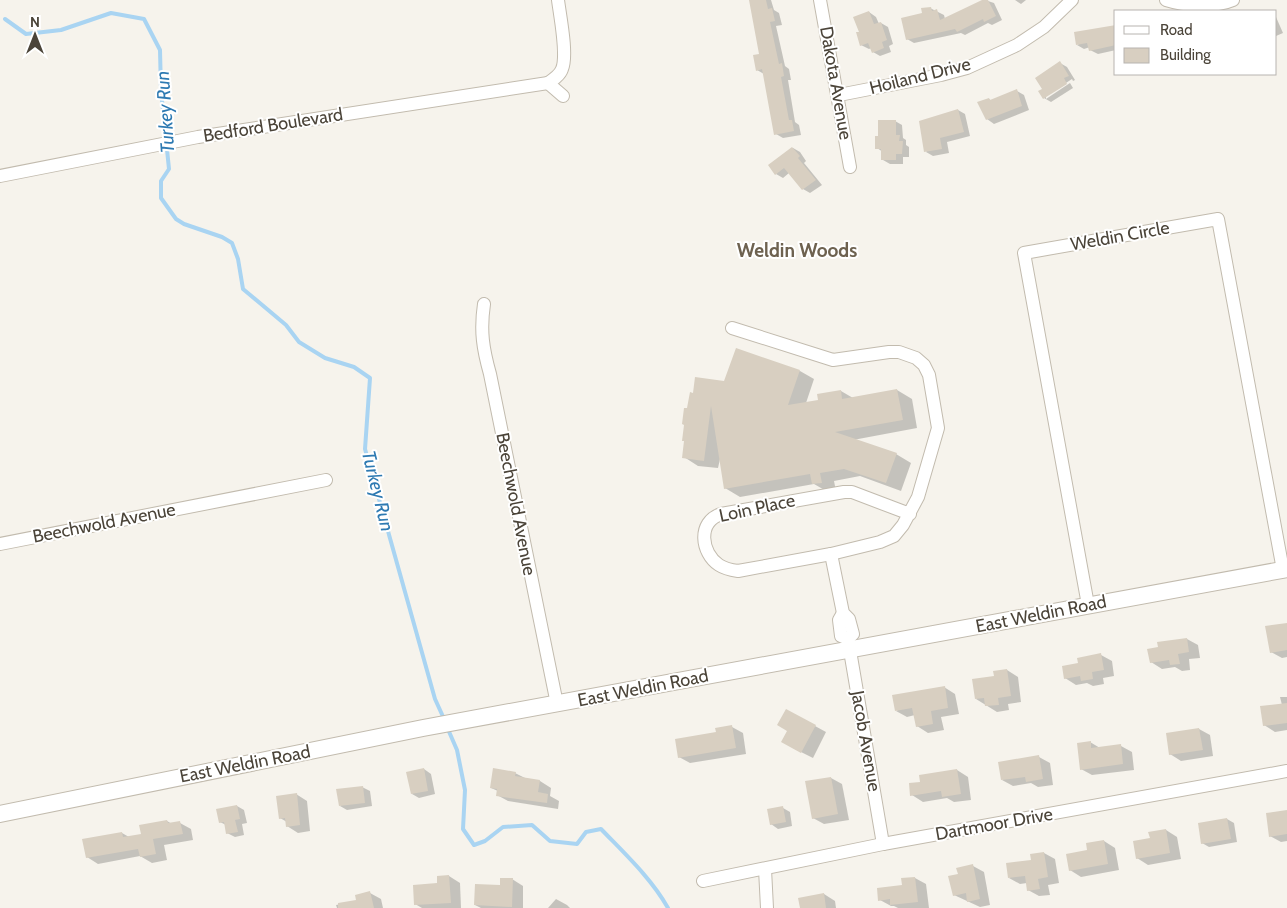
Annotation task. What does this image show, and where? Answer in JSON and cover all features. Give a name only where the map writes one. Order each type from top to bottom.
[{"type":"street","points":[[558,0],[564,58],[562,70],[548,83],[563,96]]},
{"type":"street","name":"Dakota Avenue","points":[[820,0],[850,166]]},
{"type":"street","name":"Hoiland Drive","points":[[838,95],[941,75],[967,68],[1018,45],[1044,28],[1072,0]]},
{"type":"street","points":[[1166,0],[1191,4],[1209,4],[1233,0]]},
{"type":"street","name":"Bedford Boulevard","points":[[0,176],[179,140],[548,83]]},
{"type":"street","name":"Weldin Circle","points":[[1088,605],[1024,253],[1218,219],[1285,569]]},
{"type":"street","name":"Beechwold Avenue","points":[[484,304],[482,317],[483,348],[490,374],[557,704]]},
{"type":"street","name":"Loin Place","points":[[732,328],[825,359],[833,360],[889,352],[916,358],[924,365],[929,375],[938,428],[918,497],[910,514],[894,536],[880,542],[831,554],[738,571],[727,569],[712,559],[707,550],[704,531],[712,517],[720,514],[852,492],[910,514]]},
{"type":"street","name":"Beechwold Avenue","points":[[0,544],[326,480]]},
{"type":"street","name":"Jacob Avenue","points":[[831,554],[843,613],[838,620],[841,636],[849,644],[883,844]]},
{"type":"street","name":"East Weldin Road","points":[[0,814],[423,728],[557,704],[849,644],[1088,605],[1285,569]]},
{"type":"street","name":"Dartmoor Drive","points":[[703,882],[883,844],[1287,771]]},
{"type":"street","points":[[765,869],[768,908]]},
{"type":"building","points":[[749,0],[766,0],[768,9],[772,8],[775,21],[770,22],[779,64],[782,63],[784,76],[781,77],[789,120],[792,120],[794,131],[774,135],[762,69],[756,71],[753,55],[759,54]]},
{"type":"building","points":[[982,0],[988,0],[996,16],[984,22],[983,19],[957,32],[955,29],[906,40],[901,18],[922,13],[921,8],[931,7],[932,11],[937,9],[940,20]]},
{"type":"building","points":[[869,11],[874,24],[881,22],[887,40],[882,42],[884,48],[872,53],[868,43],[860,46],[856,32],[859,32],[853,17]]},
{"type":"building","points":[[1114,25],[1114,45],[1089,51],[1087,43],[1076,45],[1074,32]]},
{"type":"building","points":[[1060,61],[1069,76],[1064,78],[1067,84],[1043,99],[1038,91],[1042,89],[1035,78]]},
{"type":"building","points":[[1017,89],[1022,106],[986,120],[977,102],[989,98],[990,100]]},
{"type":"building","points":[[958,109],[964,132],[940,138],[942,149],[924,152],[919,121]]},
{"type":"building","points":[[878,120],[896,120],[896,135],[900,135],[899,141],[903,141],[902,154],[896,154],[896,160],[881,160],[881,149],[875,149],[875,136],[878,136]]},
{"type":"building","points":[[792,147],[800,156],[798,158],[816,180],[802,190],[784,168],[775,175],[768,165]]},
{"type":"building","points":[[736,348],[800,370],[788,405],[818,400],[817,394],[841,390],[842,399],[897,389],[903,420],[835,432],[897,453],[886,483],[844,469],[820,473],[822,483],[812,484],[810,474],[724,489],[711,406],[704,461],[682,458],[684,408],[687,408],[690,392],[693,393],[695,377],[724,381]]},
{"type":"building","points":[[1287,623],[1287,650],[1270,653],[1265,626]]},
{"type":"building","points":[[1187,638],[1189,652],[1178,654],[1180,664],[1170,665],[1169,660],[1150,663],[1147,649],[1158,647],[1157,642]]},
{"type":"building","points":[[1101,653],[1104,670],[1092,672],[1093,679],[1081,681],[1080,676],[1064,679],[1062,666],[1078,663],[1077,658]]},
{"type":"building","points":[[1007,669],[1011,696],[998,698],[999,705],[985,706],[984,698],[975,699],[972,679],[994,676],[993,671]]},
{"type":"building","points":[[945,686],[948,708],[931,711],[933,724],[916,727],[912,708],[895,711],[892,695]]},
{"type":"building","points":[[1287,703],[1287,723],[1263,726],[1260,706]]},
{"type":"building","points":[[786,709],[816,725],[801,753],[781,742],[787,731],[777,725]]},
{"type":"building","points":[[732,725],[736,748],[678,758],[675,739],[716,732],[715,728]]},
{"type":"building","points":[[1199,728],[1203,750],[1169,755],[1166,733]]},
{"type":"building","points":[[1091,741],[1091,748],[1121,744],[1123,764],[1080,770],[1077,743]]},
{"type":"building","points":[[1039,755],[1043,779],[1026,782],[1025,777],[1001,780],[998,762]]},
{"type":"building","points":[[424,768],[428,791],[411,794],[406,772]]},
{"type":"building","points":[[493,768],[516,772],[515,776],[540,780],[538,792],[548,794],[547,803],[496,796],[497,789],[490,788]]},
{"type":"building","points":[[957,769],[961,794],[942,797],[941,791],[910,796],[909,783],[920,782],[919,775]]},
{"type":"building","points":[[831,777],[838,814],[812,819],[805,781]]},
{"type":"building","points":[[363,786],[365,803],[339,806],[336,789]]},
{"type":"building","points":[[297,793],[300,825],[286,827],[285,818],[279,819],[276,796]]},
{"type":"building","points":[[237,805],[240,819],[235,820],[238,832],[226,834],[224,822],[219,823],[216,809]]},
{"type":"building","points":[[783,806],[786,822],[770,825],[767,809]]},
{"type":"building","points":[[1287,810],[1287,834],[1269,837],[1266,813]]},
{"type":"building","points":[[1227,818],[1231,839],[1201,844],[1198,823]]},
{"type":"building","points":[[167,820],[168,823],[180,821],[183,834],[153,839],[156,854],[140,857],[138,849],[86,858],[82,839],[122,832],[123,837],[141,834],[139,825]]},
{"type":"building","points":[[1166,829],[1170,853],[1136,859],[1133,841],[1150,838],[1148,832]]},
{"type":"building","points":[[1104,840],[1108,864],[1069,871],[1066,854],[1087,850],[1086,843]]},
{"type":"building","points":[[1044,852],[1048,877],[1038,879],[1040,889],[1027,891],[1025,876],[1008,878],[1006,863],[1031,860],[1030,854]]},
{"type":"building","points":[[973,864],[980,899],[967,902],[966,893],[953,896],[948,876],[958,874],[956,868]]},
{"type":"building","points":[[449,875],[451,903],[414,905],[413,885],[437,883],[437,876]]},
{"type":"building","points":[[915,877],[918,902],[890,905],[890,899],[878,901],[877,888],[902,885],[901,878]]},
{"type":"building","points":[[500,878],[513,878],[512,907],[474,905],[475,884],[500,885]]},
{"type":"building","points":[[370,891],[374,908],[338,908],[338,903],[356,900],[355,895]]},
{"type":"building","points":[[824,893],[826,908],[800,908],[798,898]]},
{"type":"waterway","name":"Turkey Run","points":[[5,19],[26,34],[61,30],[111,13],[144,19],[160,50],[161,91],[169,169],[161,181],[161,198],[176,219],[184,224],[222,237],[232,243],[238,259],[243,289],[286,325],[299,342],[325,358],[354,367],[370,378],[365,449],[435,699],[445,721]]},
{"type":"waterway","name":"Turkey Run","points":[[447,727],[457,750],[465,790],[463,829],[474,845],[485,841],[503,827],[532,825],[550,841],[577,844],[586,832],[601,829],[646,876],[668,908]]},
{"type":"district","name":"Weldin Woods","points":[[797,250]]}]
